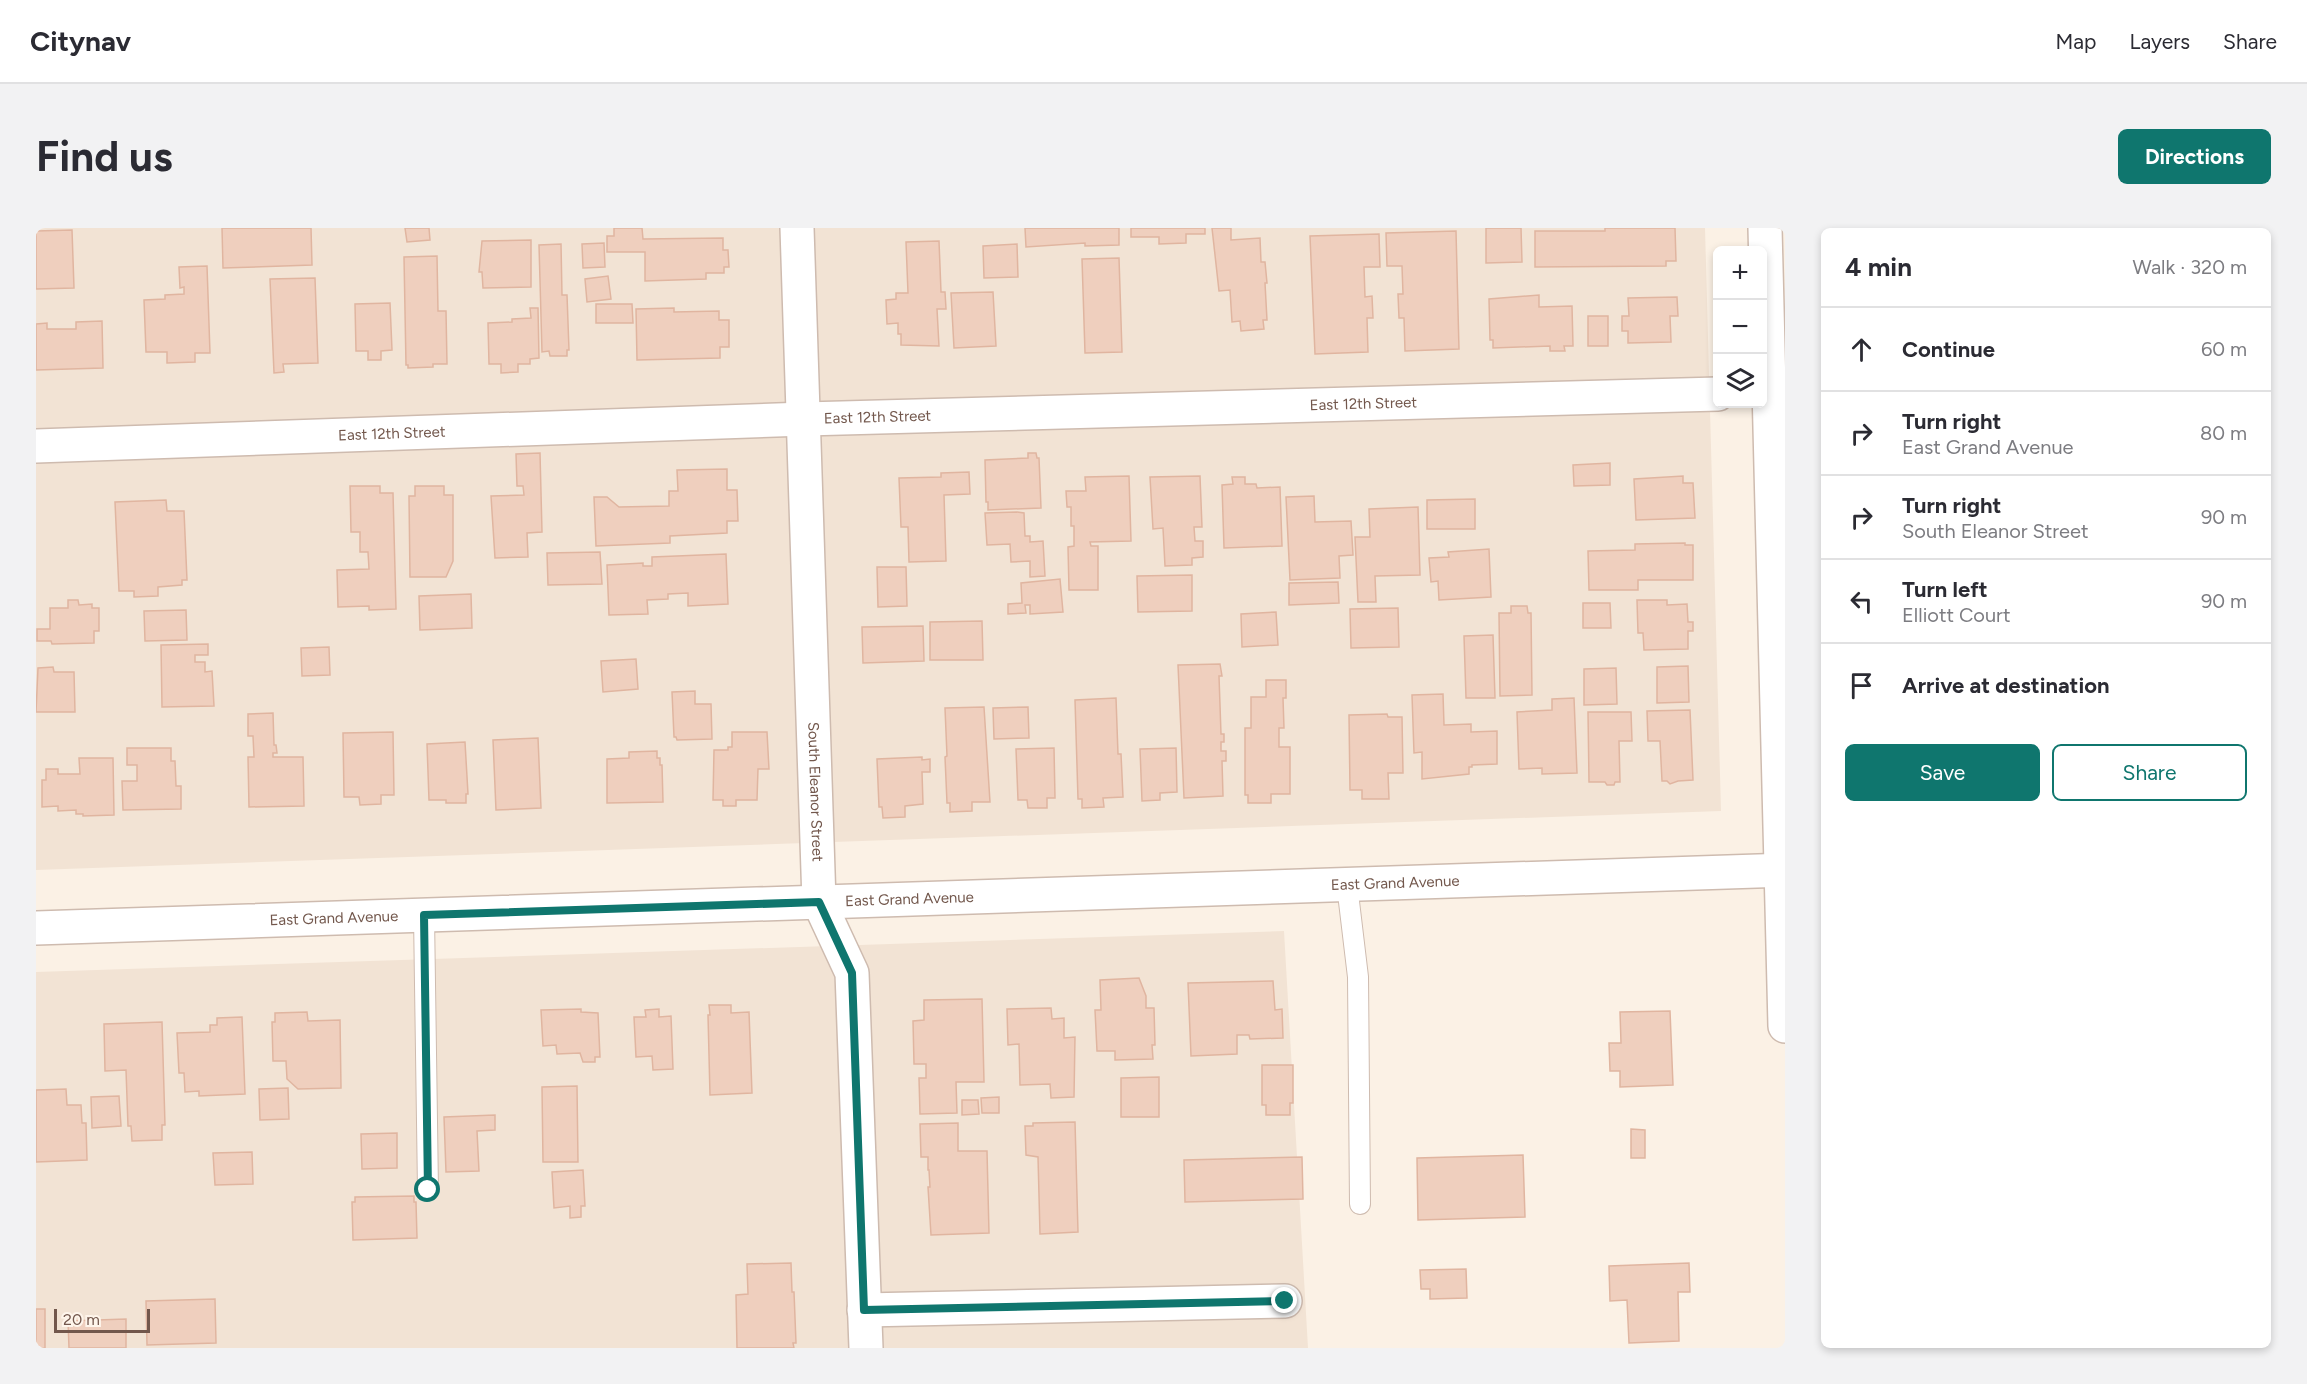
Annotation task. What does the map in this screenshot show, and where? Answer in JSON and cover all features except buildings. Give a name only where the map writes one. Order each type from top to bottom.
[{"type":"street","name":"South Eleanor Street","points":[[797,228],[819,902],[852,973],[866,1348]]},
{"type":"street","points":[[1765,228],[1766,354]]},
{"type":"street","name":"East 12th Street","points":[[36,446],[805,419],[1713,394]]},
{"type":"street","points":[[1767,408],[1783,870],[1785,1026]]},
{"type":"street","name":"East Grand Avenue","points":[[36,928],[1783,870]]},
{"type":"street","points":[[864,1310],[1285,1301]]},
{"type":"lane","points":[[1347,885],[1358,977],[1360,1204]]},
{"type":"lane","points":[[424,915],[428,1190]]},
{"type":"shaded area","points":[[36,228],[1705,228],[1721,811],[36,870]]},
{"type":"shaded area","points":[[1284,931],[1308,1348],[36,1348],[36,972]]},
{"type":"route","points":[[428,1190],[424,915],[819,902],[852,973],[864,1310],[1285,1301]]}]
